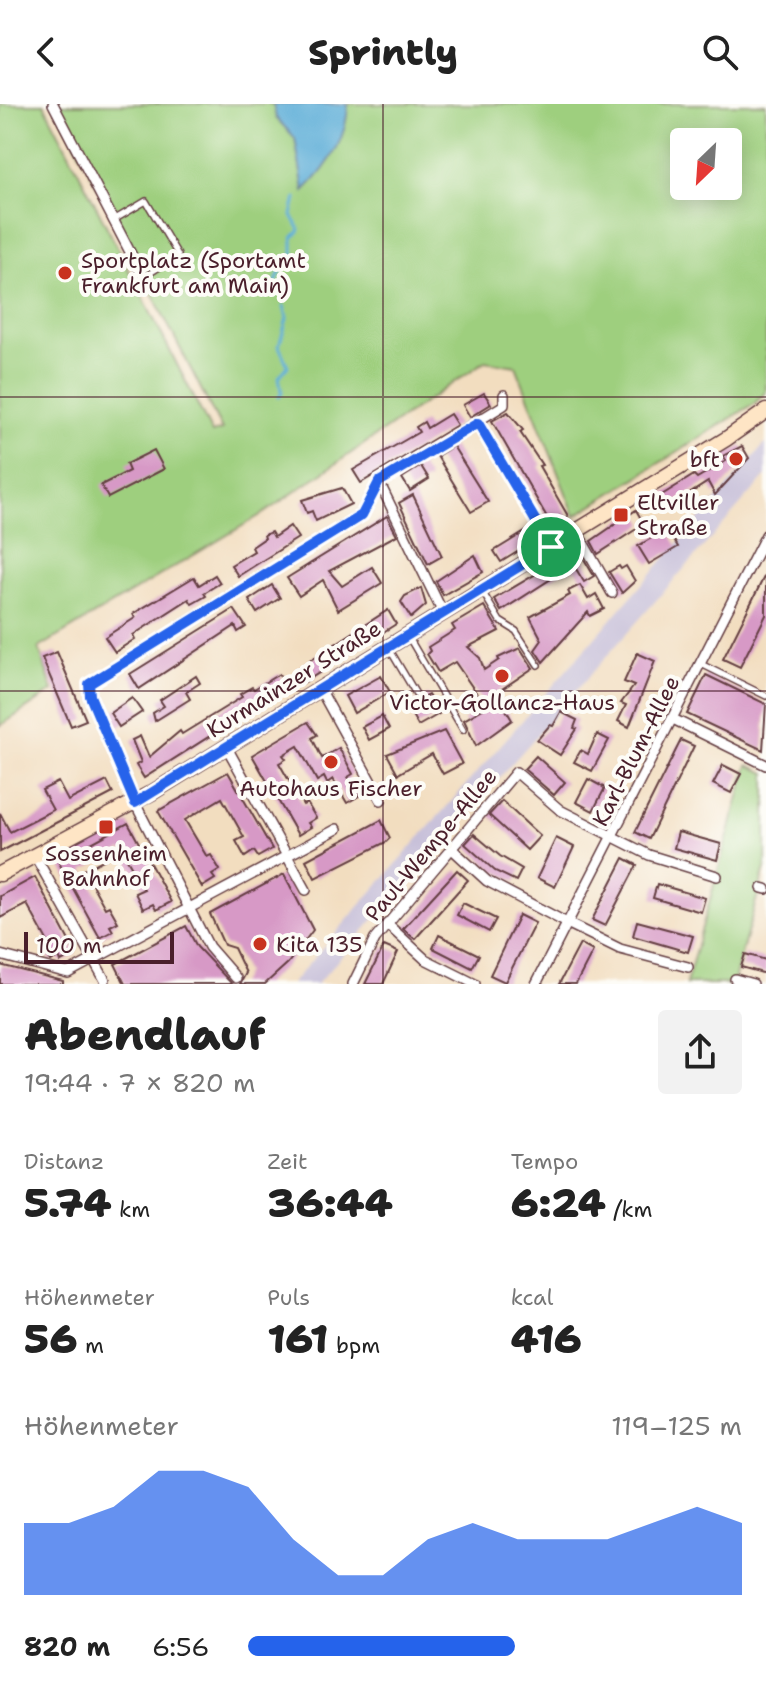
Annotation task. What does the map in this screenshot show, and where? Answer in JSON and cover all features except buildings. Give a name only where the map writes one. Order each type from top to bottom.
[{"type":"main road","name":"Kurmainzer Straße","points":[[0,874],[135,803],[577,532],[766,411]]},
{"type":"street","points":[[53,104],[143,277]]},
{"type":"street","points":[[236,978],[209,947],[135,803],[90,696],[89,684],[362,515],[379,482],[504,405],[504,395]]},
{"type":"street","points":[[478,423],[551,547]]},
{"type":"street","points":[[379,482],[443,613]]},
{"type":"street","points":[[577,532],[612,593]]},
{"type":"street","name":"Karl-Blum-Allee","points":[[536,984],[658,742],[673,719],[765,541]]},
{"type":"street","points":[[320,689],[381,800]]},
{"type":"street","points":[[673,719],[766,765]]},
{"type":"street","points":[[226,746],[306,890]]},
{"type":"street","name":"Paul-Wempe-Allee","points":[[353,984],[375,939],[516,772],[560,810],[613,836]]},
{"type":"street","points":[[0,955],[68,973],[337,829]]},
{"type":"street","points":[[613,836],[649,855],[717,876]]},
{"type":"street","points":[[451,848],[487,881],[567,923],[620,949],[688,967]]},
{"type":"street","points":[[35,856],[106,982]]},
{"type":"street","points":[[387,924],[425,959],[475,984]]},
{"type":"street","points":[[735,979],[753,984]]},
{"type":"lane","points":[[112,221],[146,201],[178,255],[143,277]]},
{"type":"lane","points":[[481,590],[500,621],[516,631],[538,665]]},
{"type":"lane","points":[[408,635],[463,730]]},
{"type":"lane","points":[[388,647],[416,694]]},
{"type":"lane","points":[[701,664],[766,696]]},
{"type":"shaded area","points":[[766,443],[766,476],[317,984],[291,984]]},
{"type":"green space","points":[[0,104],[44,104],[212,433],[222,430],[55,104],[766,104],[766,392],[755,403],[575,516],[516,366],[485,361],[264,513],[39,648],[53,691],[0,726]]},
{"type":"green space","points":[[748,765],[766,773],[766,865],[733,984],[686,984]]},
{"type":"water","points":[[273,104],[348,104],[344,129],[335,152],[304,191],[295,138],[276,118]]},
{"type":"waterway","points":[[277,295],[277,279],[293,255],[293,238],[300,230],[292,215],[296,198]]},
{"type":"waterway","points":[[279,397],[282,393],[279,377],[288,366],[279,346],[287,318],[284,306]]},
{"type":"place","name":"Sportplatz (Sportamt Frankfurt am Main)","points":[[65,273]]},
{"type":"place","name":"bft","points":[[736,459]]},
{"type":"place","name":"Eltviller Straße","points":[[621,515]]},
{"type":"place","name":"Victor-Gollancz-Haus","points":[[502,676]]},
{"type":"place","name":"Autohaus Fischer","points":[[331,762]]},
{"type":"place","name":"Sossenheim Bahnhof","points":[[106,827]]},
{"type":"place","name":"Kita 135","points":[[260,944]]},
{"type":"route","points":[[478,423],[551,547],[135,803],[90,696],[89,684],[362,515],[379,482],[478,423]]}]
